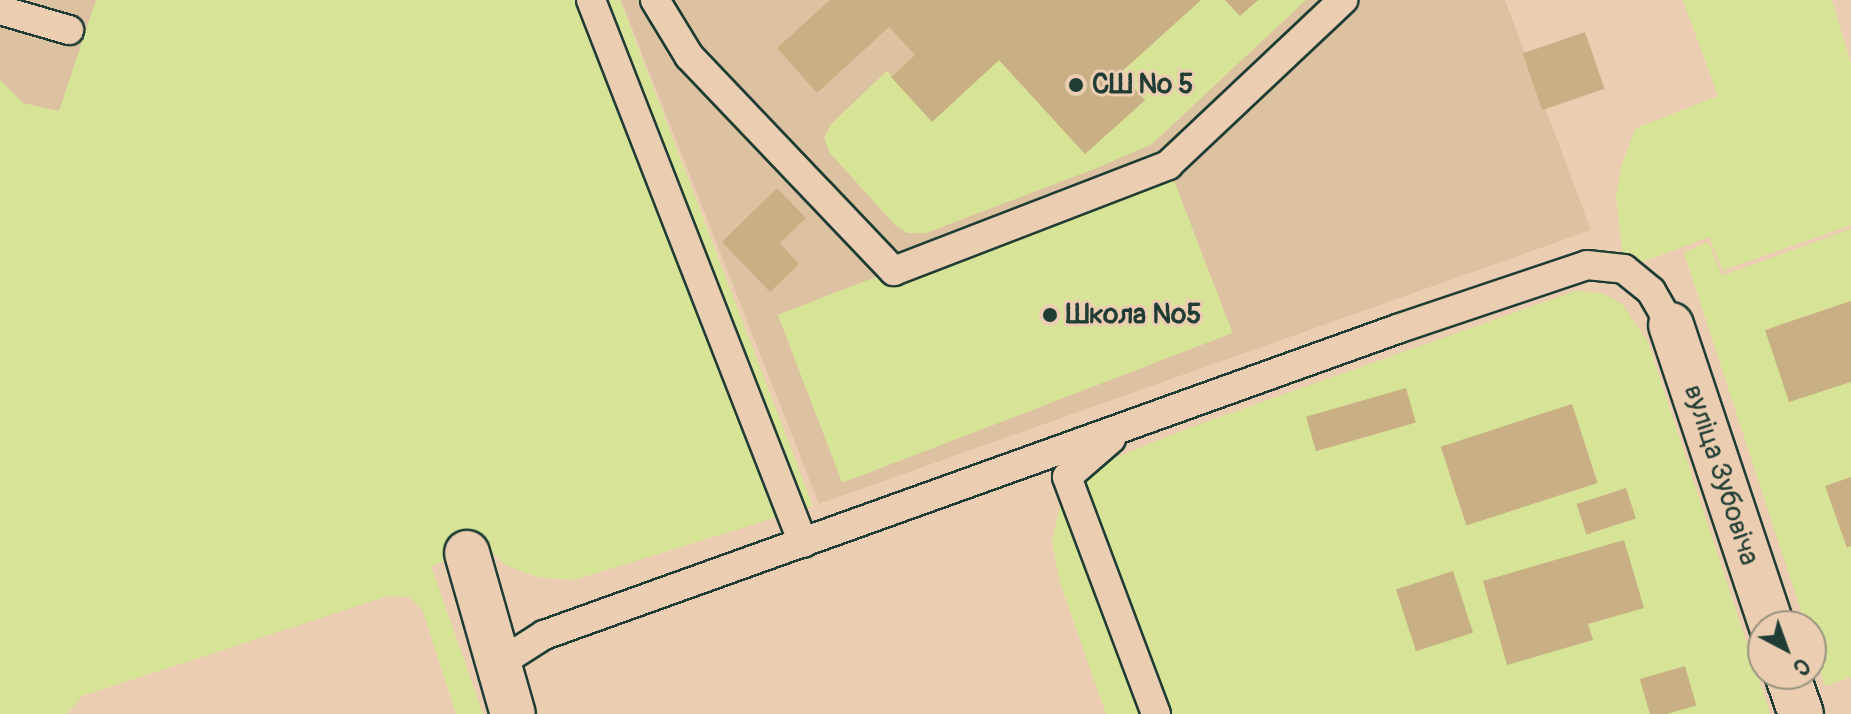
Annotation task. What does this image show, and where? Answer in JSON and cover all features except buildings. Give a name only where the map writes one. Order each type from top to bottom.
[{"type":"street","name":"вуліца Зубовіча","points":[[1671,325],[1767,610]]},
{"type":"street","points":[[467,553],[513,714]]},
{"type":"street","points":[[1793,690],[1801,714]]},
{"type":"lane","points":[[591,0],[803,543]]},
{"type":"lane","points":[[655,0],[689,56],[894,271],[1168,165],[1343,0]]},
{"type":"lane","points":[[0,10],[69,30]]},
{"type":"lane","points":[[497,665],[544,635],[1587,265],[1624,269],[1651,291],[1671,325]]},
{"type":"lane","points":[[1124,427],[1067,477],[1156,714]]},
{"type":"shaded area","points":[[0,0],[152,0],[0,278]]},
{"type":"shaded area","name":"Школа №5","points":[[621,0],[1505,0],[1591,230],[819,504]]},
{"type":"green space","points":[[96,0],[620,0],[813,506],[574,580],[537,577],[507,566],[486,547],[431,566],[483,714],[456,714],[422,609],[410,597],[388,596],[82,696],[67,714],[0,714],[0,80],[23,103],[59,111]]},
{"type":"green space","points":[[1201,0],[1225,0],[1240,16],[1258,0],[1306,0],[1152,144],[926,233],[908,233],[896,226],[830,153],[824,138],[832,123],[887,71],[932,121],[999,60],[1085,154],[1145,100],[1120,73]]},
{"type":"green space","points":[[1683,0],[1832,0],[1851,64],[1851,225],[1723,270],[1709,237],[1624,269],[1616,195],[1622,164],[1636,128],[1718,96]]},
{"type":"green space","points":[[1168,165],[1233,333],[842,483],[778,315]]},
{"type":"green space","points":[[1851,229],[1851,677],[1827,685],[1827,610],[1801,610],[1684,253],[1708,242],[1722,276]]},
{"type":"green space","points":[[1575,291],[1601,293],[1622,304],[1648,342],[1747,644],[1747,690],[1762,690],[1770,714],[1106,714],[1060,583],[1052,542],[1067,477],[1192,427]]},
{"type":"place","name":"СШ № 5","points":[[1076,85]]},
{"type":"place","name":"Школа №5","points":[[1050,315]]}]
